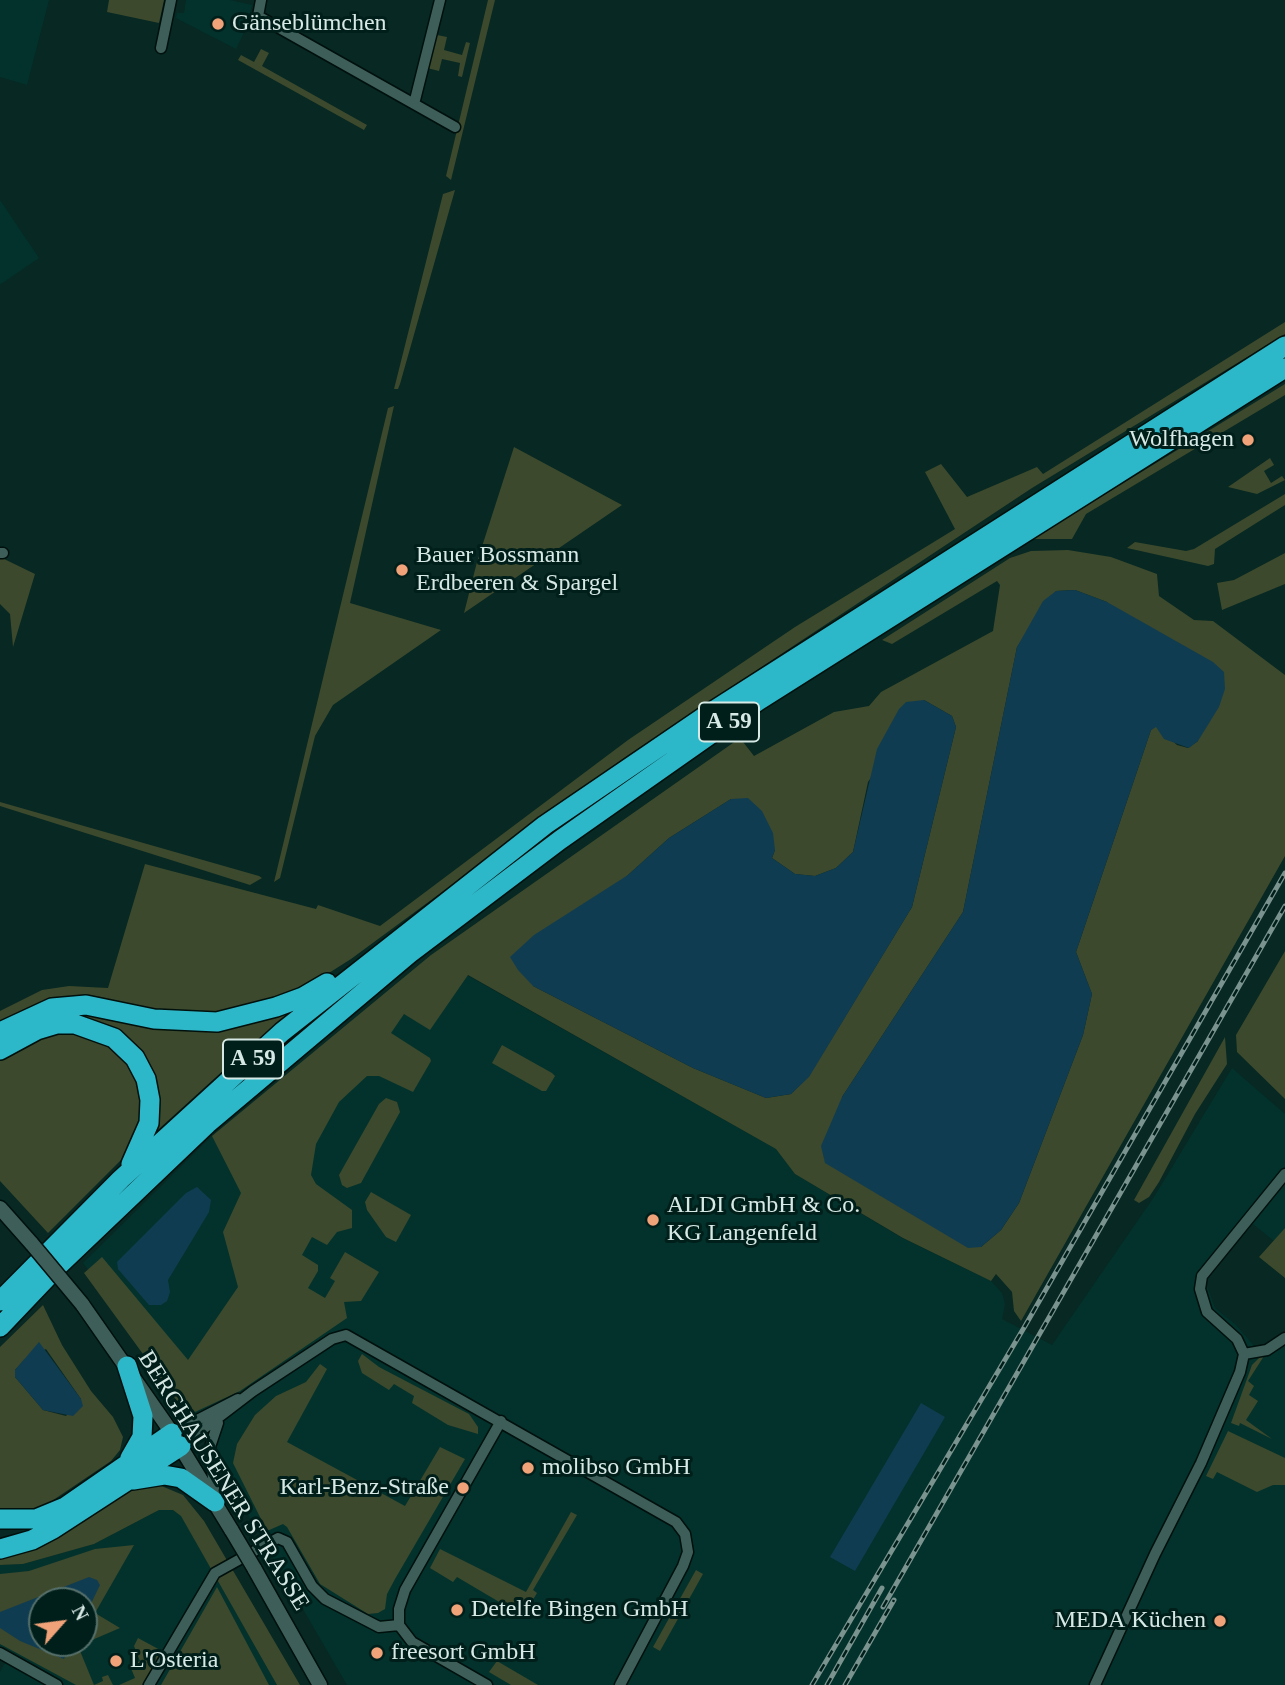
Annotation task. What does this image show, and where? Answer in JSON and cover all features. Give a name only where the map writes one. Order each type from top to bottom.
[{"type":"highway","name":"A 59","points":[[0,1301],[121,1179],[282,1031],[545,825],[702,719],[1285,346]]},
{"type":"highway","name":"A 59","points":[[0,1327],[58,1266],[207,1124],[409,954],[560,840],[758,701],[1285,368]]},
{"type":"highway","points":[[0,1032],[52,1008],[86,1005],[188,1022],[217,1022],[250,1016],[303,997],[391,944]]},
{"type":"highway","points":[[0,1050],[37,1030],[57,1024],[75,1024],[114,1038],[135,1058],[146,1079],[150,1100],[149,1123],[137,1154],[121,1179]]},
{"type":"highway","points":[[125,1474],[142,1437],[143,1424],[127,1366]]},
{"type":"highway","points":[[0,1549],[32,1540],[53,1529],[125,1474],[177,1439]]},
{"type":"highway","points":[[0,1519],[36,1519],[65,1507],[125,1474],[181,1478],[215,1502]]},
{"type":"main road","name":"BERGHAUSENER STRASSE","points":[[0,1208],[82,1304],[177,1439],[320,1685]]},
{"type":"street","points":[[161,48],[171,0]]},
{"type":"street","points":[[261,0],[258,16],[455,127]]},
{"type":"street","points":[[414,104],[440,0]]},
{"type":"street","points":[[1095,1685],[1234,1390],[1244,1354],[1237,1339],[1207,1312],[1202,1301],[1200,1282],[1206,1269],[1285,1174]]},
{"type":"street","points":[[177,1439],[332,1339],[346,1335],[501,1421],[676,1522],[685,1534],[688,1552],[684,1566],[620,1685]]},
{"type":"street","points":[[1244,1354],[1267,1350],[1285,1338]]},
{"type":"street","points":[[177,1439],[222,1418],[253,1391]]},
{"type":"street","points":[[215,1502],[210,1447],[222,1418]]},
{"type":"street","points":[[487,1685],[412,1642],[399,1625],[399,1609],[405,1590],[501,1421]]},
{"type":"street","points":[[149,1685],[215,1573],[278,1538],[287,1542],[312,1586],[325,1599],[379,1626],[399,1625]]},
{"type":"street","points":[[0,1653],[57,1685]]},
{"type":"shaded area","points":[[0,0],[49,0],[27,85],[0,77]]},
{"type":"shaded area","name":"Gänseblümchen","points":[[186,0],[230,0],[252,5],[247,26],[236,49],[176,18],[177,13],[184,13]]},
{"type":"shaded area","points":[[0,200],[39,258],[1,284],[0,283]]},
{"type":"shaded area","points":[[1075,590],[1107,602],[1213,662],[1224,672],[1225,689],[1219,707],[1198,741],[1189,748],[1164,739],[1156,727],[1151,730],[1076,952],[1092,994],[1083,1035],[1019,1203],[1001,1230],[981,1247],[968,1248],[825,1163],[821,1146],[842,1097],[963,912],[1017,647],[1043,601],[1056,591]]},
{"type":"shaded area","points":[[924,700],[952,716],[956,727],[912,907],[809,1077],[791,1094],[766,1098],[693,1068],[533,986],[518,970],[510,957],[534,935],[628,875],[669,838],[731,799],[748,798],[762,811],[773,833],[775,850],[772,858],[795,874],[815,876],[836,868],[853,852],[877,749],[899,709],[906,702]]},
{"type":"shaded area","points":[[431,955],[776,1149],[795,1174],[902,1238],[991,1281],[1002,1293],[1005,1304],[1002,1319],[1052,1345],[1154,1197],[1232,1068],[1285,1114],[1285,1228],[1274,1241],[1253,1224],[1209,1275],[1207,1286],[1215,1308],[1236,1325],[1254,1346],[1272,1343],[1285,1333],[1285,1685],[347,1685],[156,1356],[83,1263],[212,1136]]},
{"type":"shaded area","points":[[197,1187],[211,1200],[209,1212],[168,1280],[170,1292],[167,1301],[161,1305],[149,1305],[118,1269],[117,1262],[186,1193]]},
{"type":"shaded area","points":[[39,1342],[81,1399],[83,1406],[73,1416],[43,1410],[15,1377],[15,1370]]},
{"type":"shaded area","points":[[921,1403],[945,1417],[855,1571],[830,1557]]},
{"type":"shaded area","points":[[159,1510],[173,1510],[181,1515],[277,1685],[0,1685],[0,1672],[5,1663],[0,1659],[0,1565],[23,1564],[94,1544]]},
{"type":"shaded area","points":[[89,1577],[97,1580],[100,1585],[98,1589],[98,1587],[64,1587]]},
{"type":"shaded area","points":[[28,1601],[28,1644],[0,1628],[0,1612]]},
{"type":"green space","points":[[109,0],[164,0],[159,23],[107,12]]},
{"type":"green space","points":[[488,0],[495,0],[451,180],[446,176]]},
{"type":"green space","points":[[434,36],[447,37],[444,50],[462,55],[466,42],[470,43],[462,77],[458,76],[460,63],[442,59],[439,71],[427,68]]},
{"type":"green space","points":[[261,49],[269,53],[262,66],[367,125],[364,130],[238,60],[241,55],[254,62]]},
{"type":"green space","points":[[455,190],[400,384],[398,389],[394,389],[443,194]]},
{"type":"green space","points":[[1285,322],[1285,334],[1032,488],[624,758],[351,959],[310,985],[247,1007],[215,1012],[156,1011],[54,998],[0,1021],[0,1011],[42,990],[69,986],[108,988],[145,864],[316,909],[318,905],[380,926],[628,740],[795,627],[955,529],[925,472],[941,464],[967,497],[1037,467],[1043,474]]},
{"type":"green space","points":[[1285,384],[1285,395],[1086,514],[1072,539],[1032,539]]},
{"type":"green space","points":[[394,406],[350,603],[441,630],[333,705],[315,736],[280,878],[274,882],[388,408]]},
{"type":"green space","points":[[514,447],[622,505],[464,613],[477,562]]},
{"type":"green space","points":[[1270,458],[1274,465],[1264,471],[1271,483],[1282,476],[1285,480],[1257,494],[1228,487]]},
{"type":"green space","points":[[1285,494],[1285,505],[1215,549],[1214,564],[1208,566],[1127,548],[1135,542],[1186,551],[1194,549]]},
{"type":"green space","points":[[1068,550],[1111,557],[1157,574],[1159,596],[1194,620],[1213,621],[1285,675],[1285,856],[1021,1321],[1014,1311],[1012,1292],[996,1274],[991,1281],[903,1238],[795,1174],[776,1149],[468,975],[430,1030],[404,1014],[391,1033],[430,1058],[431,1061],[413,1092],[379,1076],[367,1076],[339,1102],[316,1144],[311,1175],[316,1184],[352,1210],[352,1228],[337,1232],[327,1245],[312,1237],[302,1255],[318,1265],[318,1271],[308,1288],[325,1298],[335,1281],[330,1278],[345,1252],[379,1272],[361,1301],[344,1302],[347,1318],[240,1391],[195,1412],[180,1405],[84,1273],[102,1257],[188,1360],[238,1287],[223,1232],[241,1193],[212,1136],[431,955],[740,738],[754,756],[834,712],[869,706],[881,692],[993,631],[1000,585],[997,581],[892,644],[882,640],[1010,558],[1031,551]],"holes":[[[1075,590],[1107,602],[1198,741],[1188,748],[1177,745],[1156,726],[1151,730],[1076,952],[1092,994],[1083,1035],[1019,1203],[1001,1230],[981,1247],[842,1097],[963,912],[1017,647],[1056,591]],[[924,700],[952,716],[956,727],[912,907],[809,1076],[791,1094],[766,1098],[693,1068],[533,986],[628,875],[669,838],[731,799],[775,850],[772,858],[795,874],[815,876],[836,868],[853,852],[868,782]]]},
{"type":"green space","points":[[1285,553],[1285,584],[1222,610],[1217,583],[1234,580]]},
{"type":"green space","points":[[0,557],[35,574],[13,647],[10,614],[0,604]]},
{"type":"green space","points":[[0,802],[262,878],[250,885],[0,806]]},
{"type":"green space","points":[[1285,951],[1285,1099],[1237,1052],[1236,1035]]},
{"type":"green space","points":[[305,1002],[248,1048],[150,1137],[133,1046],[68,1010],[171,1026]]},
{"type":"green space","points":[[62,1030],[98,1034],[135,1068],[143,1116],[127,1154],[48,1233],[0,1181],[0,1058]]},
{"type":"green space","points":[[1225,1037],[1227,1064],[1195,1114],[1159,1182],[1149,1197],[1139,1203],[1134,1200]]},
{"type":"green space","points":[[502,1045],[555,1076],[546,1091],[492,1063]]},
{"type":"green space","points":[[386,1098],[397,1102],[400,1112],[361,1183],[347,1188],[342,1185],[339,1175],[379,1104]]},
{"type":"green space","points":[[371,1192],[411,1215],[396,1242],[386,1237],[367,1210],[365,1202]]},
{"type":"green space","points":[[1285,1228],[1285,1278],[1259,1257]]},
{"type":"green space","points":[[43,1305],[62,1345],[91,1391],[113,1417],[123,1437],[120,1450],[111,1461],[46,1505],[26,1513],[0,1510],[0,1347]],"holes":[[[46,1349],[81,1399],[66,1416],[43,1410],[15,1377],[15,1370],[24,1360]]]},
{"type":"green space","points":[[362,1354],[379,1367],[469,1414],[478,1427],[478,1434],[448,1425],[412,1403],[414,1396],[394,1384],[389,1390],[362,1373],[358,1361]]},
{"type":"green space","points":[[1264,1356],[1248,1381],[1254,1386],[1249,1395],[1258,1401],[1246,1420],[1272,1439],[1240,1423],[1239,1426],[1231,1423],[1252,1365]]},
{"type":"green space","points":[[320,1364],[327,1369],[287,1442],[405,1506],[440,1447],[465,1459],[387,1594],[385,1609],[378,1613],[368,1614],[320,1584],[283,1524],[267,1531],[233,1463],[237,1444],[255,1415],[276,1396],[306,1382]]},
{"type":"green space","points":[[1228,1431],[1285,1458],[1285,1485],[1273,1485],[1257,1492],[1217,1472],[1213,1479],[1206,1476]]},
{"type":"green space","points":[[152,1482],[183,1495],[204,1521],[300,1685],[277,1685],[181,1516],[173,1510],[159,1510],[94,1544],[23,1564],[0,1565],[0,1553],[121,1491]]},
{"type":"green space","points":[[571,1512],[577,1515],[533,1590],[537,1593],[523,1616],[457,1577],[453,1582],[430,1568],[440,1549],[526,1592]]},
{"type":"green space","points":[[134,1545],[98,1608],[98,1587],[28,1587],[28,1657],[83,1657],[94,1685],[76,1685],[0,1644],[0,1574],[29,1571],[95,1549]]},
{"type":"green space","points":[[696,1570],[703,1574],[660,1651],[653,1647]]},
{"type":"green space","points":[[217,1587],[269,1685],[161,1685]]},
{"type":"green space","points":[[98,1615],[120,1628],[98,1637]]},
{"type":"green space","points":[[138,1638],[162,1651],[142,1685],[119,1685],[135,1678],[130,1666],[140,1661],[134,1646]]},
{"type":"green space","points":[[497,1661],[538,1685],[511,1685],[489,1672]]},
{"type":"green space","points":[[108,1675],[113,1685],[94,1685]]},
{"type":"railway","points":[[812,1685],[1025,1326],[1285,873]]},
{"type":"railway","points":[[883,1607],[1285,906]]},
{"type":"railway","points":[[827,1685],[882,1588]]},
{"type":"railway","points":[[845,1685],[894,1600]]},
{"type":"place","name":"Gänseblümchen","points":[[218,24]]},
{"type":"place","name":"Wolfhagen","points":[[1248,440]]},
{"type":"place","name":"Bauer Bossmann Erdbeeren & Spargel","points":[[402,570]]},
{"type":"place","name":"ALDI GmbH & Co. KG Langenfeld","points":[[653,1220]]},
{"type":"place","name":"molibso GmbH","points":[[528,1468]]},
{"type":"place","name":"Karl-Benz-Straße","points":[[463,1488]]},
{"type":"place","name":"Detelfe Bingen GmbH","points":[[457,1610]]},
{"type":"place","name":"MEDA Küchen","points":[[1220,1621]]},
{"type":"place","name":"freesort GmbH","points":[[377,1653]]},
{"type":"place","name":"L'Osteria","points":[[116,1661]]}]
